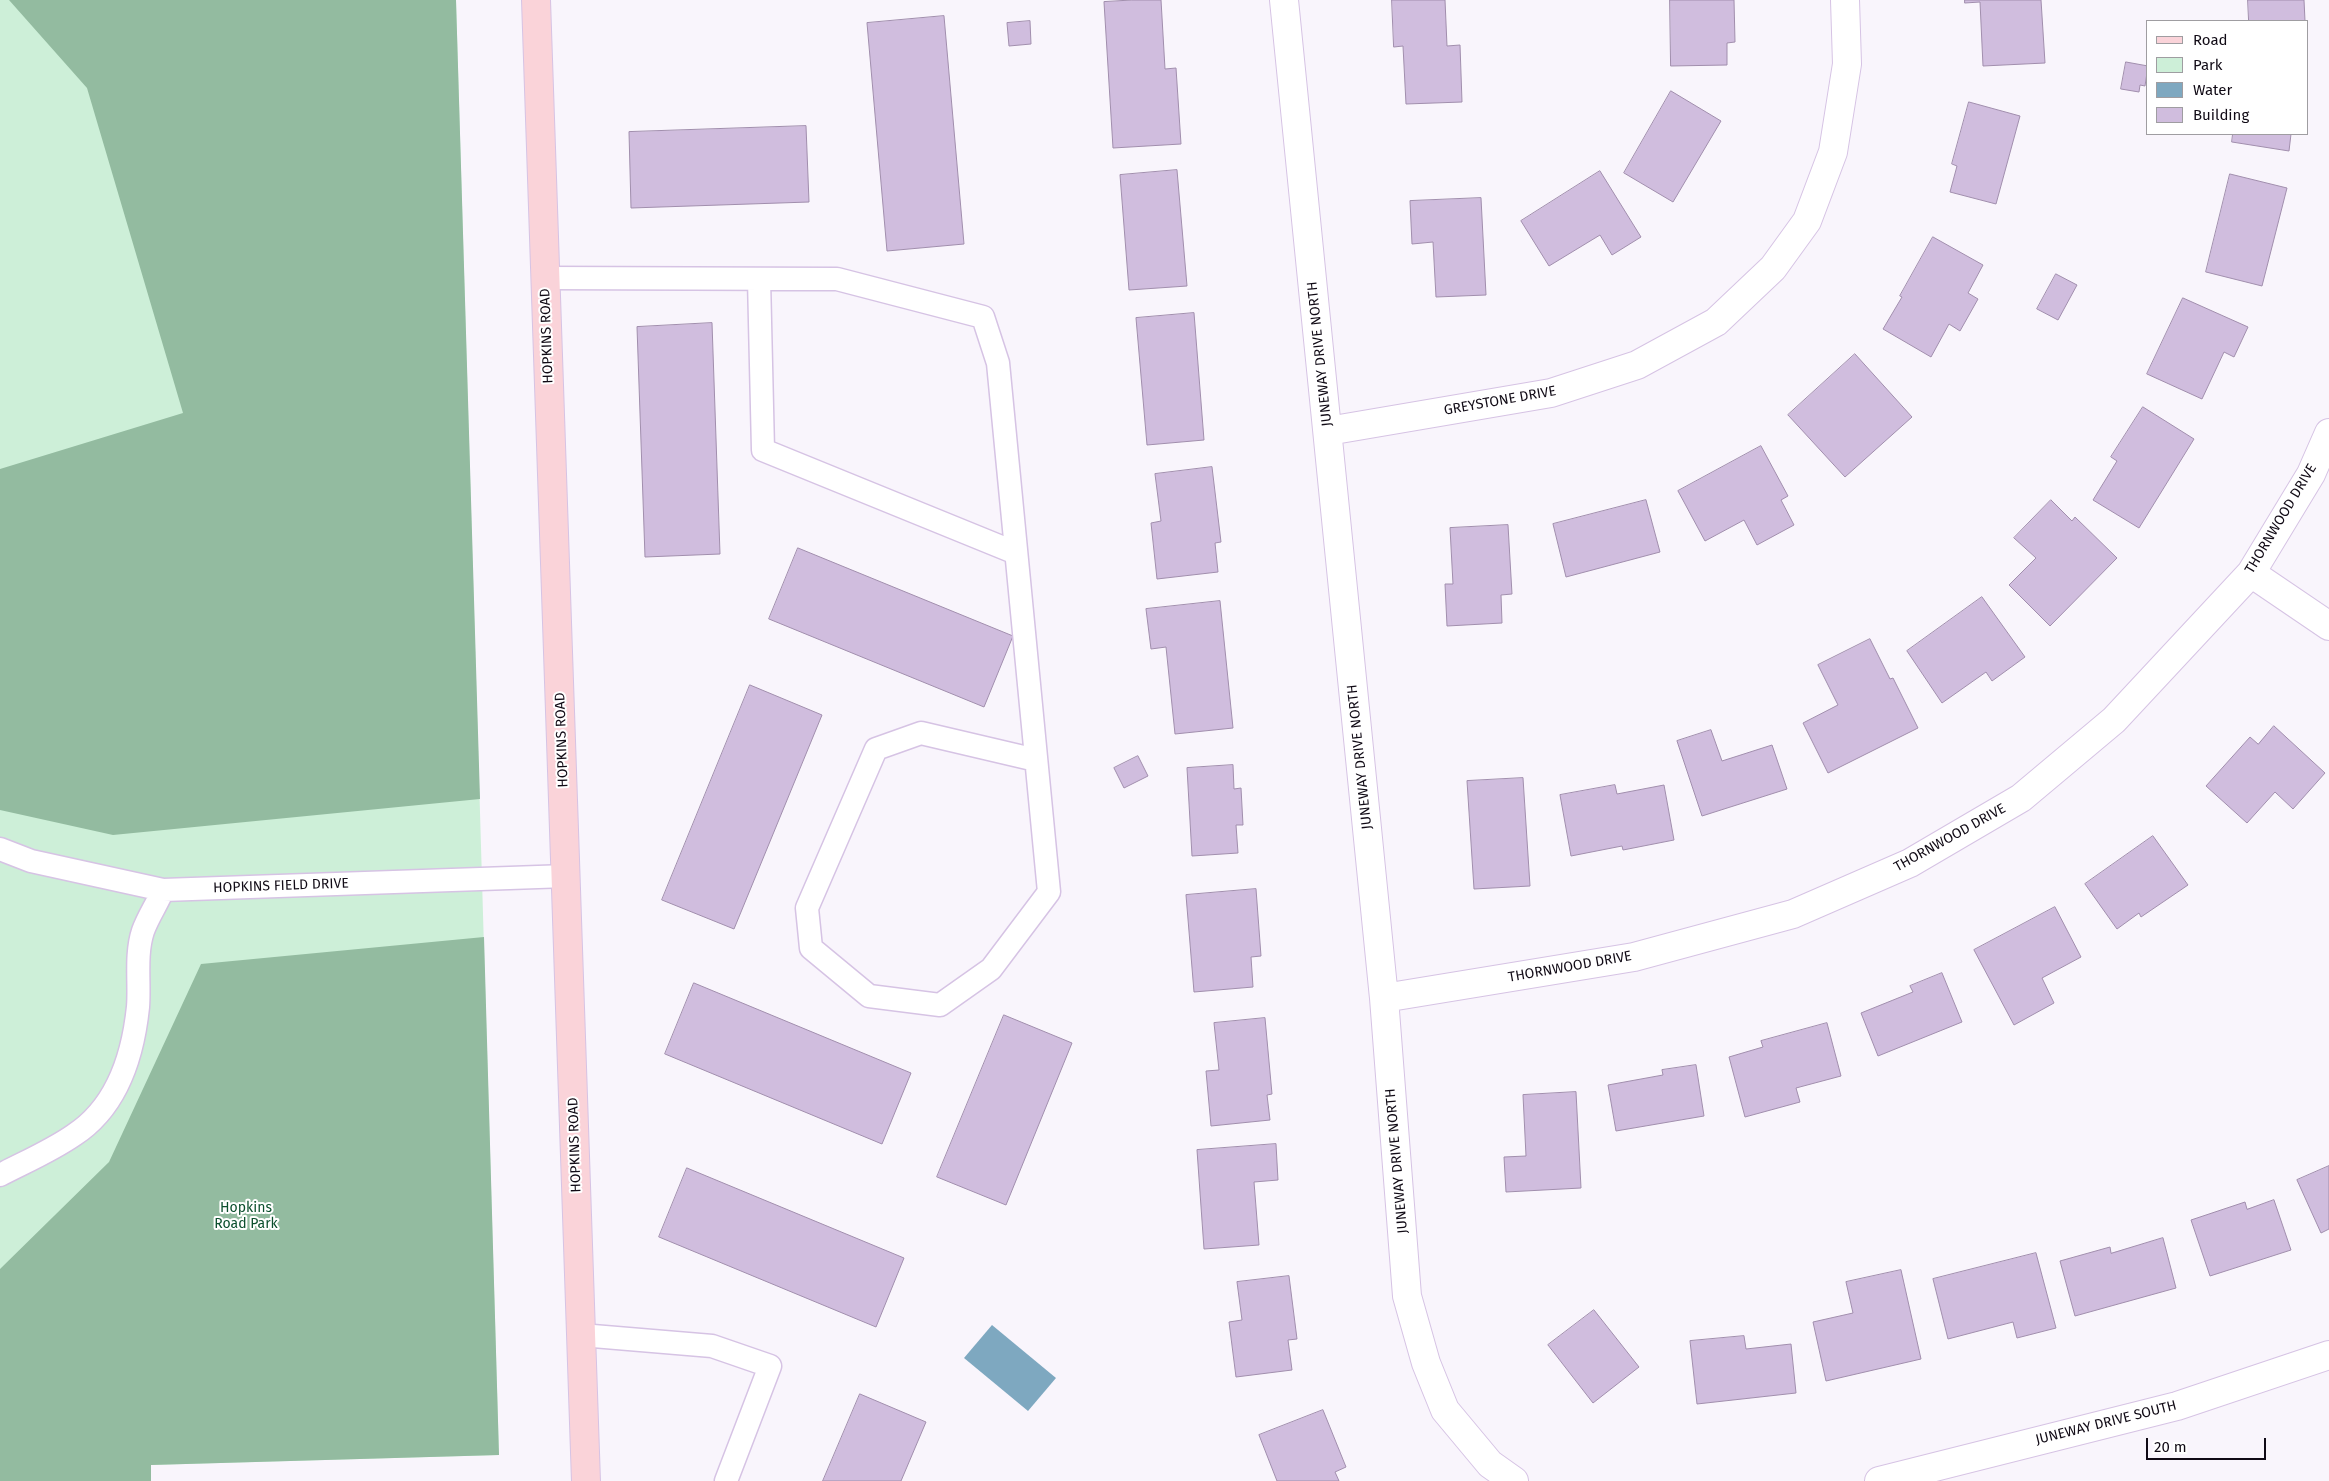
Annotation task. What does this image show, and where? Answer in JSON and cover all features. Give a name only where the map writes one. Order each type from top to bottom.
[{"type":"street","name":"HOPKINS ROAD","points":[[536,0],[586,1481]]},
{"type":"street","name":"JUNEWAY DRIVE NORTH","points":[[1284,0],[1384,998],[1407,1296],[1426,1363],[1445,1410],[1490,1464],[1514,1481]]},
{"type":"street","name":"GREYSTONE DRIVE","points":[[1328,431],[1551,393],[1637,365],[1716,322],[1773,268],[1807,221],[1833,152],[1848,64],[1845,0]]},
{"type":"street","name":"THORNWOOD DRIVE","points":[[1384,998],[1634,957],[1793,914],[1910,863],[2020,798],[2114,720],[2251,573],[2311,474],[2329,433]]},
{"type":"street","points":[[2251,573],[2329,626]]},
{"type":"street","name":"JUNEWAY DRIVE SOUTH","points":[[1879,1481],[2176,1406],[2329,1355]]},
{"type":"lane","points":[[545,278],[837,279],[983,317],[998,363],[1049,892],[991,969],[940,1005],[869,996],[811,948],[806,908],[876,749],[921,733],[1036,760]]},
{"type":"lane","points":[[758,279],[763,450],[1016,553]]},
{"type":"lane","name":"HOPKINS FIELD DRIVE","points":[[0,849],[31,861],[163,890],[566,876]]},
{"type":"lane","points":[[0,1175],[75,1135],[98,1115],[112,1095],[134,1040],[138,1004],[139,957],[143,932],[163,890]]},
{"type":"lane","points":[[581,1335],[712,1346],[770,1366],[726,1481]]},
{"type":"green space","name":"Hopkins Road Park","points":[[0,0],[456,0],[499,1455],[151,1465],[151,1481],[0,1481]]},
{"type":"green space","points":[[9,0],[456,0],[480,799],[113,835],[0,810],[0,469],[183,413],[87,88]]},
{"type":"green space","points":[[484,937],[499,1455],[151,1465],[151,1481],[0,1481],[0,1269],[109,1162],[201,964]]},
{"type":"water","points":[[992,1325],[1056,1378],[1028,1411],[964,1358]]},
{"type":"building","points":[[1161,0],[1165,69],[1176,68],[1181,144],[1113,148],[1104,2]]},
{"type":"building","points":[[1392,0],[1445,0],[1447,46],[1460,45],[1462,102],[1406,104],[1403,46],[1394,47]]},
{"type":"building","points":[[1670,0],[1734,0],[1735,42],[1727,43],[1727,65],[1671,66]]},
{"type":"building","points":[[1965,0],[2041,0],[2045,63],[1983,66],[1980,2],[1965,3]]},
{"type":"building","points":[[2248,0],[2304,0],[2305,20],[2249,20]]},
{"type":"building","points":[[944,16],[964,244],[887,251],[867,23]]},
{"type":"building","points":[[1030,21],[1031,44],[1009,46],[1007,23]]},
{"type":"building","points":[[2126,62],[2146,66],[2145,86],[2140,85],[2139,92],[2121,89]]},
{"type":"building","points":[[1671,91],[1721,121],[1673,202],[1624,173]]},
{"type":"building","points":[[1969,102],[2020,116],[1996,204],[1950,192],[1957,166],[1952,164]]},
{"type":"building","points":[[806,126],[809,202],[631,208],[629,132]]},
{"type":"building","points":[[2233,135],[2291,135],[2289,151],[2232,142]]},
{"type":"building","points":[[1177,170],[1187,286],[1129,290],[1120,175]]},
{"type":"building","points":[[1600,171],[1641,237],[1612,255],[1600,235],[1549,266],[1521,221]]},
{"type":"building","points":[[2230,174],[2287,188],[2262,286],[2206,272]]},
{"type":"building","points":[[1481,198],[1486,295],[1436,297],[1433,242],[1412,244],[1410,201]]},
{"type":"building","points":[[1933,237],[1983,265],[1968,293],[1978,299],[1960,331],[1949,324],[1931,357],[1883,329]]},
{"type":"building","points":[[2056,274],[2077,285],[2058,320],[2037,309]]},
{"type":"building","points":[[2183,298],[2248,327],[2234,357],[2224,352],[2202,399],[2147,374]]},
{"type":"building","points":[[1194,313],[1204,440],[1147,445],[1136,318]]},
{"type":"building","points":[[712,323],[720,554],[645,557],[637,327]]},
{"type":"building","points":[[1855,354],[1912,417],[1845,477],[1788,415]]},
{"type":"building","points":[[2143,407],[2194,439],[2139,528],[2093,500],[2117,461],[2111,457]]},
{"type":"building","points":[[1761,446],[1788,496],[1781,500],[1794,525],[1757,545],[1744,520],[1705,541],[1678,491]]},
{"type":"building","points":[[1212,467],[1221,542],[1215,543],[1218,572],[1157,579],[1151,523],[1161,521],[1155,474]]},
{"type":"building","points":[[1646,500],[1660,552],[1566,577],[1553,524]]},
{"type":"building","points":[[2051,500],[2072,521],[2075,517],[2117,558],[2050,626],[2009,585],[2036,558],[2014,538]]},
{"type":"building","points":[[1508,525],[1512,594],[1501,595],[1502,623],[1447,626],[1445,584],[1453,584],[1450,528]]},
{"type":"building","points":[[798,548],[1013,636],[984,707],[769,619]]},
{"type":"building","points":[[1982,597],[2025,657],[1992,681],[1986,672],[1942,703],[1907,651]]},
{"type":"building","points":[[1220,601],[1233,728],[1175,734],[1166,647],[1151,649],[1146,609]]},
{"type":"building","points":[[1870,639],[1890,679],[1893,678],[1918,728],[1828,773],[1803,723],[1838,705],[1818,665]]},
{"type":"building","points":[[750,685],[822,715],[734,929],[662,900]]},
{"type":"building","points":[[2274,726],[2325,773],[2293,809],[2275,792],[2247,823],[2206,786],[2250,737],[2258,744]]},
{"type":"building","points":[[1711,730],[1722,761],[1772,745],[1787,789],[1702,816],[1677,741]]},
{"type":"building","points":[[1138,756],[1148,776],[1124,788],[1114,768]]},
{"type":"building","points":[[1233,765],[1234,789],[1241,788],[1243,825],[1236,825],[1238,853],[1192,856],[1187,768]]},
{"type":"building","points":[[1523,778],[1530,886],[1474,889],[1467,781]]},
{"type":"building","points":[[1615,785],[1617,794],[1664,785],[1674,840],[1623,850],[1622,846],[1571,856],[1560,795]]},
{"type":"building","points":[[2153,836],[2188,885],[2141,917],[2139,913],[2117,929],[2085,884]]},
{"type":"building","points":[[1256,889],[1261,956],[1251,957],[1253,987],[1194,992],[1186,895]]},
{"type":"building","points":[[2055,907],[2081,957],[2042,978],[2054,1003],[2014,1025],[1974,950]]},
{"type":"building","points":[[1942,973],[1962,1022],[1878,1056],[1861,1013],[1913,992],[1910,986]]},
{"type":"building","points":[[694,983],[911,1073],[882,1144],[665,1054]]},
{"type":"building","points":[[1004,1015],[1072,1043],[1006,1205],[937,1177]]},
{"type":"building","points":[[1265,1018],[1272,1094],[1267,1095],[1270,1120],[1211,1126],[1206,1071],[1219,1070],[1214,1023]]},
{"type":"building","points":[[1827,1023],[1841,1076],[1796,1088],[1800,1102],[1745,1117],[1729,1057],[1763,1047],[1761,1041]]},
{"type":"building","points":[[1696,1065],[1704,1116],[1616,1131],[1608,1085],[1663,1075],[1662,1070]]},
{"type":"building","points":[[1576,1092],[1581,1188],[1506,1192],[1504,1157],[1526,1156],[1523,1095]]},
{"type":"building","points":[[1276,1144],[1278,1180],[1254,1182],[1259,1245],[1204,1249],[1197,1150]]},
{"type":"building","points":[[2329,1166],[2329,1229],[2321,1233],[2297,1180]]},
{"type":"building","points":[[687,1168],[904,1258],[876,1327],[659,1237]]},
{"type":"building","points":[[2274,1200],[2291,1250],[2210,1276],[2191,1220],[2245,1202],[2247,1209]]},
{"type":"building","points":[[2163,1238],[2176,1288],[2075,1316],[2060,1261],[2110,1247],[2111,1253]]},
{"type":"building","points":[[2036,1253],[2056,1328],[2017,1338],[2013,1322],[1948,1339],[1933,1279]]},
{"type":"building","points":[[1901,1270],[1921,1359],[1826,1381],[1813,1322],[1853,1313],[1846,1282]]},
{"type":"building","points":[[1289,1276],[1297,1339],[1288,1340],[1292,1370],[1236,1377],[1229,1322],[1242,1320],[1237,1282]]},
{"type":"building","points":[[1594,1310],[1639,1367],[1593,1403],[1548,1345]]},
{"type":"building","points":[[1744,1336],[1746,1349],[1791,1344],[1796,1393],[1697,1404],[1690,1341]]},
{"type":"building","points":[[860,1394],[926,1422],[901,1481],[823,1481]]},
{"type":"building","points":[[1323,1410],[1346,1467],[1335,1472],[1339,1481],[1277,1481],[1259,1435]]}]
